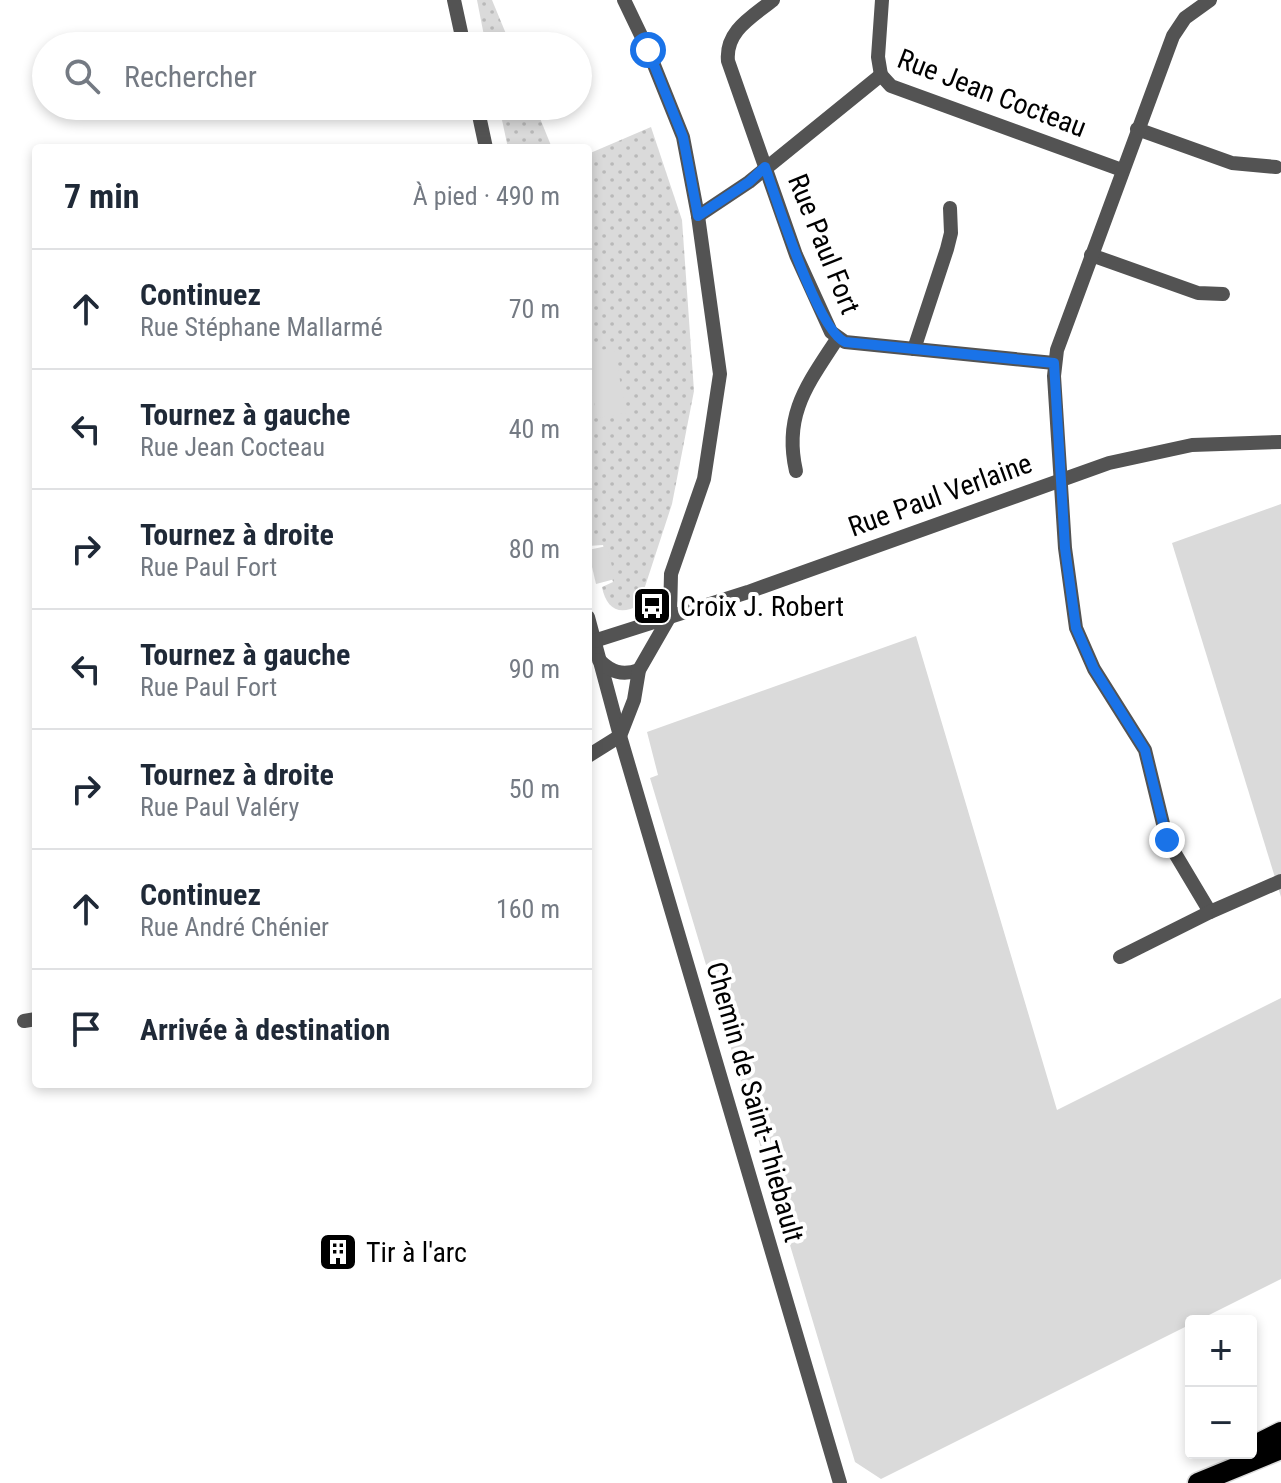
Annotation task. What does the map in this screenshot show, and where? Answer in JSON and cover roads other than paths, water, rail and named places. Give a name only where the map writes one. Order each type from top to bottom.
[{"type":"main road","points":[[1257,1444],[1281,1432]]},
{"type":"main road","points":[[1198,1483],[1281,1449]]},
{"type":"main road","points":[[1182,1483],[1228,1459]]},
{"type":"street","points":[[454,0],[461,32]]},
{"type":"street","points":[[592,754],[620,736],[634,700],[639,670],[670,616],[671,574],[704,479],[720,374],[698,216],[683,137],[624,0]]},
{"type":"street","name":"Rue Paul Fort","points":[[773,0],[738,28],[731,37],[727,53],[796,255],[827,324],[837,339],[1054,363]]},
{"type":"street","points":[[881,75],[878,57],[882,0]]},
{"type":"street","points":[[1210,0],[1178,26],[1137,129],[1054,363],[1070,592],[1076,628],[1094,669],[1145,750],[1167,840],[1210,912]]},
{"type":"street","name":"Rue Jean Cocteau","points":[[698,216],[749,182],[881,75],[891,86],[1122,170]]},
{"type":"street","points":[[480,120],[485,144]]},
{"type":"street","points":[[1137,129],[1232,163],[1276,167]]},
{"type":"street","points":[[914,349],[947,249],[951,233],[950,208]]},
{"type":"street","points":[[1091,255],[1198,293],[1223,294]]},
{"type":"street","name":"Rue Paul Fort","points":[[796,471],[791,440],[797,405],[837,339]]},
{"type":"street","name":"Rue Paul Verlaine","points":[[594,641],[748,592],[1109,463],[1192,445],[1281,442]]},
{"type":"street","name":"Chemin de Saint-Thiebault","points":[[592,633],[840,1483]]},
{"type":"street","points":[[599,660],[609,670],[621,673],[639,670]]},
{"type":"street","points":[[1120,957],[1281,881]]},
{"type":"place","name":"Croix J. Robert","points":[[652,606]]},
{"type":"place","name":"Tir à l'arc","points":[[338,1252]]}]
